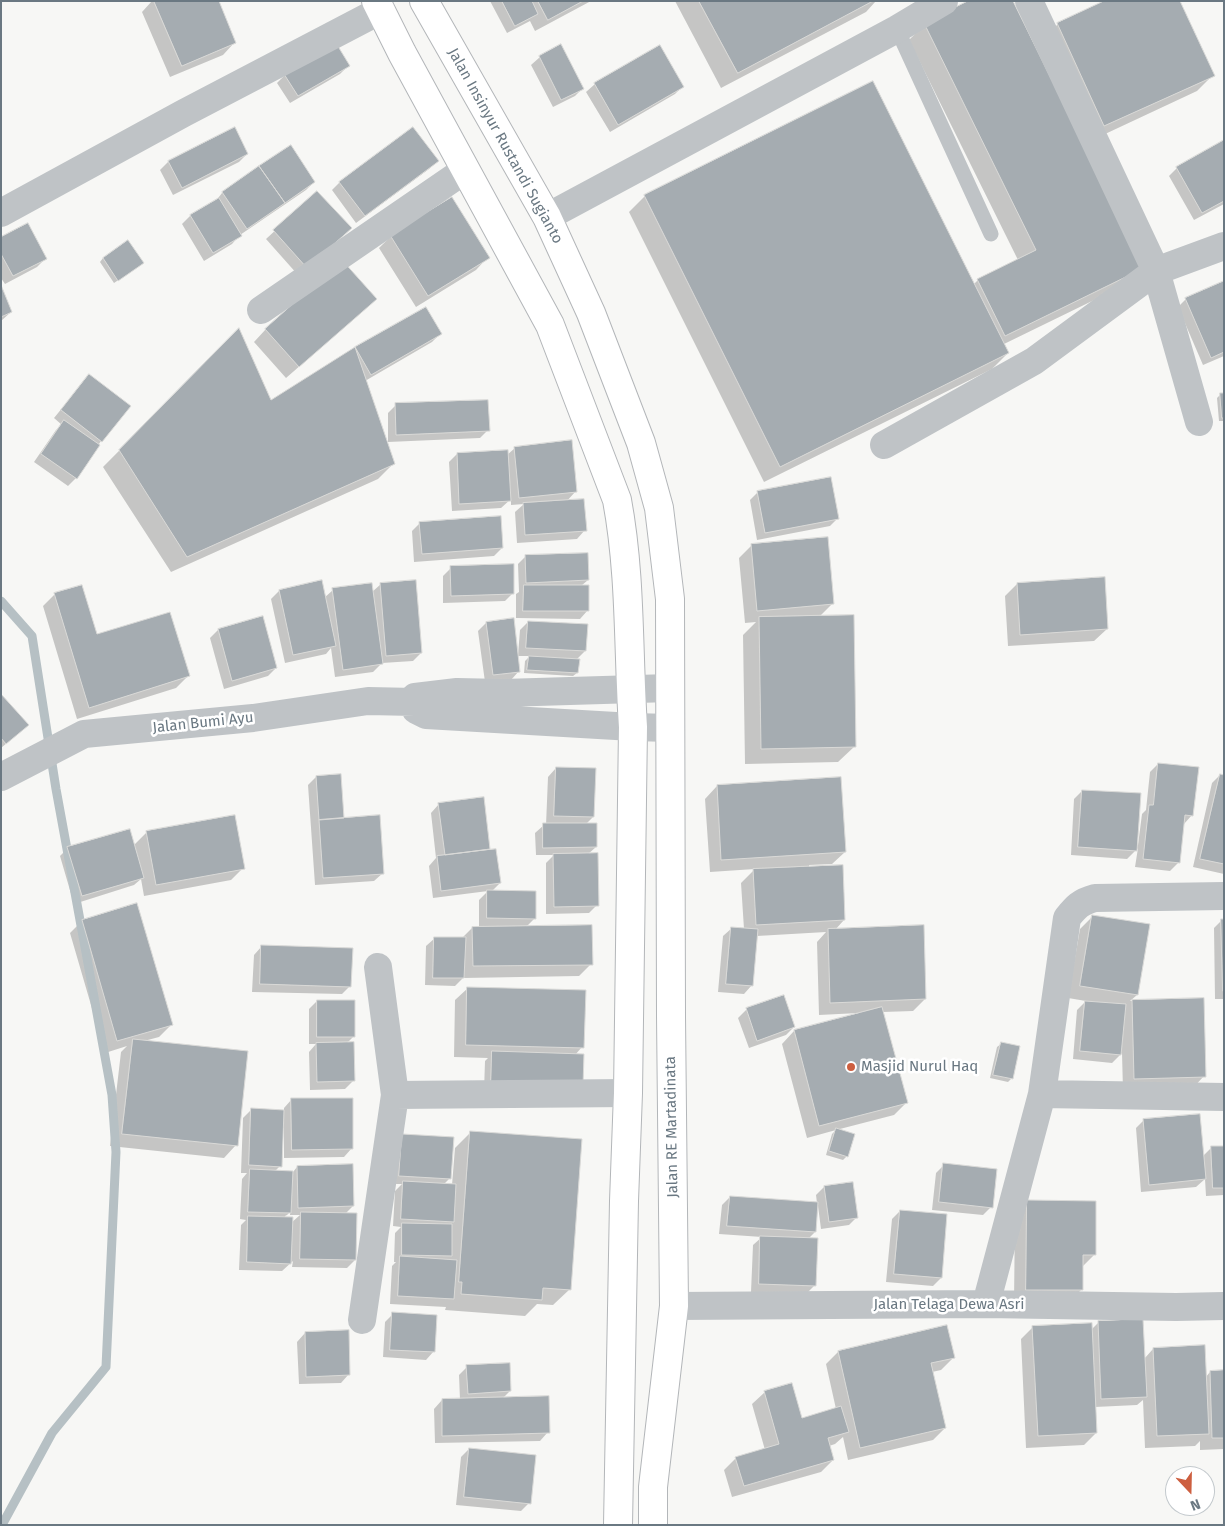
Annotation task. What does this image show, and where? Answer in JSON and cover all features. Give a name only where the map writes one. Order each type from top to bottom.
[{"type":"highway","name":"Jalan Insinyur Rustandi Sugianto","points":[[424,1],[547,217],[592,313],[641,443],[659,508],[670,599],[670,728]]},
{"type":"highway","points":[[378,6],[550,325],[617,500],[623,530],[631,642],[630,690],[633,727],[628,1093],[618,1525]]},
{"type":"highway","name":"Jalan RE Martadinata","points":[[652,1525],[653,1487],[674,1306],[670,728]]},
{"type":"street","points":[[547,217],[896,29],[944,1]]},
{"type":"street","points":[[1029,1],[1156,272],[1199,422]]},
{"type":"street","points":[[1,213],[378,6]]},
{"type":"street","points":[[261,310],[465,170]]},
{"type":"street","points":[[884,445],[1034,361],[1156,272],[1224,246]]},
{"type":"street","name":"Jalan Bumi Ayu","points":[[1,777],[84,734],[254,718],[368,701],[415,700],[456,692],[670,688]]},
{"type":"street","points":[[415,700],[416,710],[426,715],[670,728]]},
{"type":"street","points":[[986,1304],[1042,1094],[1067,918],[1083,901],[1094,898],[1224,896]]},
{"type":"street","points":[[362,1320],[395,1095],[378,967]]},
{"type":"street","points":[[395,1095],[628,1093]]},
{"type":"street","points":[[1042,1094],[1224,1097]]},
{"type":"street","name":"Jalan Telaga Dewa Asri","points":[[674,1306],[986,1304],[1224,1306]]},
{"type":"lane","points":[[896,29],[991,234]]},
{"type":"building","points":[[154,1],[219,1],[236,43],[182,66]]},
{"type":"building","points":[[502,1],[532,1],[538,14],[515,26]]},
{"type":"building","points":[[538,1],[583,1],[548,20]]},
{"type":"building","points":[[699,1],[873,1],[738,73]]},
{"type":"building","points":[[968,1],[1013,1],[1144,268],[1005,336],[977,279],[1036,250],[924,23]]},
{"type":"building","points":[[1104,1],[1180,1],[1215,76],[1104,126],[1057,23]]},
{"type":"building","points":[[336,43],[350,66],[298,96],[284,74]]},
{"type":"building","points":[[561,44],[584,89],[561,100],[539,56]]},
{"type":"building","points":[[660,45],[684,87],[618,125],[594,83]]},
{"type":"building","points":[[873,81],[1009,353],[780,467],[644,195]]},
{"type":"building","points":[[235,127],[248,154],[182,188],[168,161]]},
{"type":"building","points":[[413,127],[439,161],[365,216],[339,182]]},
{"type":"building","points":[[1224,140],[1224,201],[1202,213],[1176,167]]},
{"type":"building","points":[[291,145],[315,182],[285,203],[259,166]]},
{"type":"building","points":[[259,166],[285,203],[247,229],[222,192]]},
{"type":"building","points":[[317,191],[352,228],[307,268],[273,230]]},
{"type":"building","points":[[452,197],[490,258],[428,296],[390,235]]},
{"type":"building","points":[[219,198],[242,236],[213,253],[190,215]]},
{"type":"building","points":[[28,223],[47,259],[13,276],[1,254],[1,237]]},
{"type":"building","points":[[128,240],[144,263],[118,281],[103,258]]},
{"type":"building","points":[[342,260],[377,299],[299,367],[265,329]]},
{"type":"building","points":[[1224,281],[1224,352],[1211,358],[1185,298]]},
{"type":"building","points":[[1,285],[12,312],[1,317]]},
{"type":"building","points":[[426,307],[442,334],[371,375],[355,347]]},
{"type":"building","points":[[239,328],[271,400],[355,347],[395,464],[187,557],[119,450]]},
{"type":"building","points":[[89,374],[131,406],[102,442],[61,410]]},
{"type":"building","points":[[1220,393],[1224,393],[1224,418],[1222,418]]},
{"type":"building","points":[[488,400],[490,431],[396,435],[395,403]]},
{"type":"building","points":[[64,420],[100,445],[77,479],[41,454]]},
{"type":"building","points":[[572,440],[577,492],[519,498],[514,447]]},
{"type":"building","points":[[508,450],[511,501],[459,504],[457,453]]},
{"type":"building","points":[[831,477],[839,519],[765,533],[757,491]]},
{"type":"building","points":[[584,499],[587,531],[525,535],[523,503]]},
{"type":"building","points":[[501,516],[503,548],[422,554],[419,522]]},
{"type":"building","points":[[828,537],[834,604],[757,611],[751,544]]},
{"type":"building","points":[[588,553],[589,580],[526,583],[525,555]]},
{"type":"building","points":[[514,564],[514,594],[451,596],[450,566]]},
{"type":"building","points":[[1105,577],[1108,629],[1020,635],[1017,583]]},
{"type":"building","points":[[322,580],[336,646],[293,655],[279,590]]},
{"type":"building","points":[[416,580],[422,653],[386,656],[380,583]]},
{"type":"building","points":[[372,583],[383,664],[343,670],[332,588]]},
{"type":"building","points":[[82,585],[97,634],[170,612],[190,676],[89,708],[54,593]]},
{"type":"building","points":[[524,585],[589,585],[589,611],[523,611]]},
{"type":"building","points":[[854,615],[856,747],[761,749],[759,617]]},
{"type":"building","points":[[263,616],[277,668],[232,681],[218,629]]},
{"type":"building","points":[[514,618],[520,672],[493,675],[486,622]]},
{"type":"building","points":[[528,621],[588,624],[586,651],[526,648]]},
{"type":"building","points":[[529,656],[580,659],[578,673],[527,670]]},
{"type":"building","points":[[1,694],[29,725],[6,744],[1,738]]},
{"type":"building","points":[[1158,763],[1199,767],[1193,816],[1185,815],[1180,863],[1143,859],[1149,805],[1153,805]]},
{"type":"building","points":[[556,767],[596,768],[594,817],[554,816]]},
{"type":"building","points":[[341,774],[344,818],[319,820],[316,776]]},
{"type":"building","points":[[1220,774],[1224,775],[1224,864],[1200,859]]},
{"type":"building","points":[[841,777],[846,852],[721,860],[717,785]]},
{"type":"building","points":[[1082,790],[1141,793],[1137,851],[1078,847]]},
{"type":"building","points":[[484,797],[490,849],[445,855],[438,803]]},
{"type":"building","points":[[235,815],[245,869],[156,885],[146,831]]},
{"type":"building","points":[[380,815],[384,874],[323,878],[319,820]]},
{"type":"building","points":[[543,823],[597,823],[597,847],[543,848]]},
{"type":"building","points":[[130,829],[144,878],[82,896],[67,847]]},
{"type":"building","points":[[496,849],[501,883],[441,891],[437,856]]},
{"type":"building","points":[[598,853],[599,906],[554,907],[553,854]]},
{"type":"building","points":[[843,865],[845,920],[756,925],[753,869]]},
{"type":"building","points":[[487,890],[536,891],[536,919],[487,918]]},
{"type":"building","points":[[137,903],[173,1025],[117,1041],[82,920]]},
{"type":"building","points":[[1092,915],[1150,924],[1138,995],[1080,986]]},
{"type":"building","points":[[1221,919],[1224,919],[1224,991],[1223,991]]},
{"type":"building","points":[[592,925],[593,965],[473,966],[472,927]]},
{"type":"building","points":[[924,925],[926,999],[830,1003],[828,929]]},
{"type":"building","points":[[731,927],[758,929],[753,986],[726,984]]},
{"type":"building","points":[[434,937],[466,937],[464,978],[433,978]]},
{"type":"building","points":[[261,945],[353,948],[351,987],[260,984]]},
{"type":"building","points":[[467,987],[586,990],[584,1048],[466,1045]]},
{"type":"building","points":[[784,995],[795,1027],[757,1041],[746,1008]]},
{"type":"building","points":[[1204,998],[1206,1077],[1134,1079],[1132,1000]]},
{"type":"building","points":[[317,1000],[355,1000],[355,1037],[317,1037]]},
{"type":"building","points":[[1085,1001],[1126,1004],[1121,1055],[1080,1051]]},
{"type":"building","name":"Masjid Nurul Haq","points":[[882,1007],[908,1103],[819,1126],[794,1030]]},
{"type":"building","points":[[133,1039],[248,1051],[238,1146],[122,1134]]},
{"type":"building","points":[[354,1042],[355,1081],[317,1082],[316,1043]]},
{"type":"building","points":[[1001,1042],[1020,1046],[1013,1079],[993,1075]]},
{"type":"building","points":[[492,1051],[584,1054],[583,1086],[491,1083]]},
{"type":"building","points":[[291,1098],[353,1098],[353,1149],[292,1150]]},
{"type":"building","points":[[251,1108],[284,1110],[282,1167],[249,1165]]},
{"type":"building","points":[[1200,1114],[1206,1179],[1149,1185],[1143,1119]]},
{"type":"building","points":[[836,1128],[855,1134],[848,1157],[829,1151]]},
{"type":"building","points":[[470,1131],[582,1139],[571,1290],[543,1288],[542,1300],[461,1294],[462,1282],[459,1282]]},
{"type":"building","points":[[402,1134],[454,1137],[451,1179],[399,1176]]},
{"type":"building","points":[[1211,1146],[1224,1146],[1224,1188],[1213,1188]]},
{"type":"building","points":[[943,1163],[997,1169],[993,1208],[939,1202]]},
{"type":"building","points":[[353,1164],[354,1206],[298,1208],[297,1166]]},
{"type":"building","points":[[250,1169],[293,1171],[291,1213],[248,1212]]},
{"type":"building","points":[[403,1181],[456,1184],[454,1222],[401,1219]]},
{"type":"building","points":[[853,1182],[858,1218],[829,1222],[824,1186]]},
{"type":"building","points":[[730,1196],[818,1202],[816,1232],[727,1226]]},
{"type":"building","points":[[1027,1200],[1096,1201],[1096,1255],[1083,1255],[1083,1290],[1026,1290]]},
{"type":"building","points":[[900,1210],[947,1214],[942,1278],[894,1274]]},
{"type":"building","points":[[301,1212],[357,1213],[356,1260],[300,1259]]},
{"type":"building","points":[[248,1216],[293,1217],[291,1264],[247,1262]]},
{"type":"building","points":[[402,1223],[452,1224],[452,1256],[402,1255]]},
{"type":"building","points":[[760,1236],[818,1238],[816,1286],[759,1284]]},
{"type":"building","points":[[400,1256],[457,1260],[454,1299],[398,1296]]},
{"type":"building","points":[[392,1312],[437,1315],[435,1352],[390,1350]]},
{"type":"building","points":[[1143,1319],[1147,1397],[1101,1399],[1098,1321]]},
{"type":"building","points":[[1092,1323],[1097,1433],[1038,1436],[1032,1326]]},
{"type":"building","points":[[947,1325],[955,1358],[931,1363],[946,1428],[860,1448],[838,1351]]},
{"type":"building","points":[[349,1330],[350,1375],[306,1377],[305,1332]]},
{"type":"building","points":[[1205,1345],[1209,1434],[1157,1436],[1153,1348]]},
{"type":"building","points":[[510,1363],[511,1391],[468,1394],[466,1365]]},
{"type":"building","points":[[1224,1370],[1224,1438],[1212,1438],[1210,1371]]},
{"type":"building","points":[[792,1383],[802,1418],[841,1406],[849,1432],[828,1438],[834,1460],[744,1486],[735,1457],[779,1444],[764,1391]]},
{"type":"building","points":[[549,1396],[550,1433],[442,1436],[442,1399]]},
{"type":"building","points":[[469,1448],[536,1455],[531,1504],[464,1497]]},
{"type":"waterway","points":[[1,601],[32,636],[56,789],[112,1095],[116,1152],[106,1367],[52,1433],[2,1525]]},
{"type":"place","name":"Masjid Nurul Haq","points":[[851,1067]]}]
